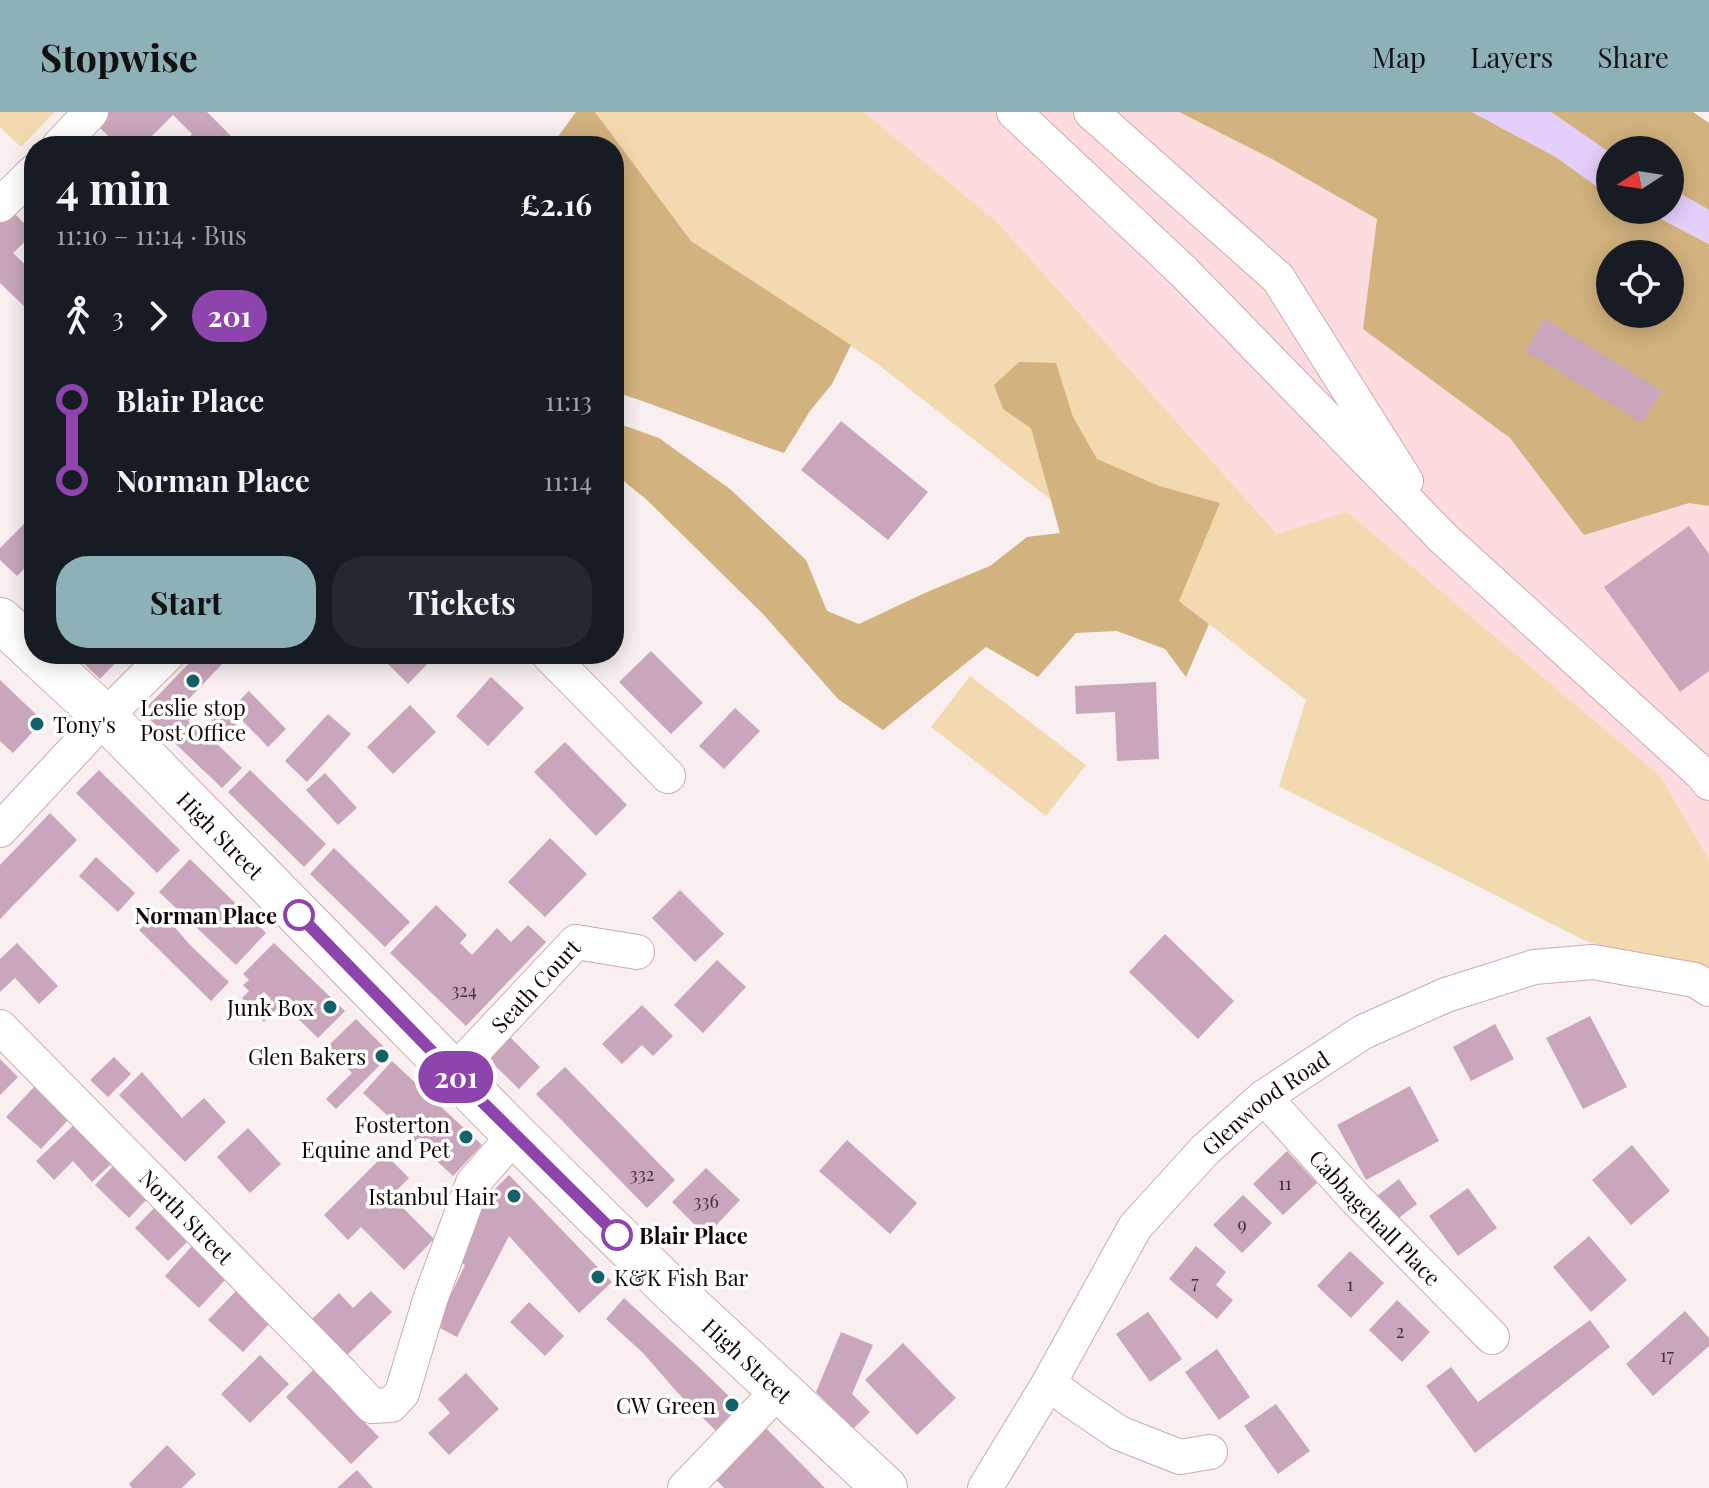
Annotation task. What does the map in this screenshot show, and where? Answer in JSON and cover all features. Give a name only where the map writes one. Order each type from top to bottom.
[{"type":"main road","name":"High Street","points":[[0,620],[24,641]]},
{"type":"main road","name":"High Street","points":[[49,664],[105,717],[453,1073],[675,1293],[885,1488]]},
{"type":"street","points":[[68,136],[91,112]]},
{"type":"street","points":[[1014,112],[1184,272],[1443,538],[1709,783]]},
{"type":"street","points":[[1091,112],[1278,278],[1443,538]]},
{"type":"street","points":[[0,830],[158,664]]},
{"type":"street","points":[[558,664],[668,776]]},
{"type":"street","name":"Seath Court","points":[[453,1073],[576,942],[637,952]]},
{"type":"street","name":"Glenwood Road","points":[[985,1488],[1049,1383],[1135,1227],[1205,1150],[1264,1097],[1363,1032],[1446,995],[1534,967],[1593,962],[1695,980],[1709,989]]},
{"type":"street","name":"North Street","points":[[0,1027],[372,1406],[391,1405],[402,1393],[430,1300],[473,1183],[515,1135]]},
{"type":"street","name":"Cabbagehall Place","points":[[1264,1097],[1356,1199],[1492,1337]]},
{"type":"street","points":[[1049,1383],[1119,1433],[1180,1457],[1210,1452]]},
{"type":"street","points":[[685,1488],[779,1390]]},
{"type":"shaded area","points":[[0,112],[55,112],[32,136],[24,136],[21,147],[0,127]]},
{"type":"shaded area","points":[[576,112],[595,112],[613,136],[558,136]]},
{"type":"shaded area","points":[[595,112],[864,112],[997,222],[1277,534],[1347,512],[1661,777],[1709,860],[1709,976],[1697,969],[1588,942],[1279,786],[1306,700],[875,362],[691,241],[624,151],[624,136],[613,136]]},
{"type":"shaded area","points":[[864,112],[1460,112],[1596,241],[1596,328],[1684,328],[1684,307],[1709,294],[1709,860],[1661,777],[1277,535],[997,222]]},
{"type":"shaded area","points":[[1179,112],[1472,112],[1556,157],[1596,186],[1596,224],[1671,224],[1709,244],[1709,506],[1689,503],[1584,535],[1510,438],[1363,329],[1377,219],[1272,159]]},
{"type":"shaded area","points":[[1472,112],[1551,112],[1596,143],[1596,186],[1556,157]]},
{"type":"shaded area","points":[[1551,112],[1693,112],[1709,123],[1709,210],[1684,196],[1684,136],[1596,136],[1596,143]]},
{"type":"shaded area","points":[[624,151],[691,241],[851,345],[832,384],[810,411],[784,453],[624,395]]},
{"type":"shaded area","points":[[1684,196],[1709,210],[1709,244],[1671,224],[1684,224]]},
{"type":"shaded area","points":[[1019,362],[1056,363],[1073,417],[1097,459],[1159,486],[1220,503],[1179,601],[1209,624],[1186,677],[1165,649],[1117,631],[1076,633],[1038,677],[986,647],[883,730],[838,699],[764,615],[624,481],[624,426],[659,438],[730,489],[806,560],[827,611],[859,624],[990,566],[1027,537],[1060,533],[1031,428],[1003,409],[994,385]]},
{"type":"shaded area","points":[[970,676],[1086,765],[1046,816],[931,727]]},
{"type":"building","points":[[102,112],[207,112],[231,136],[190,136],[192,134],[173,115],[152,136],[108,136],[93,121]]},
{"type":"building","points":[[10,209],[24,223],[24,243],[13,253],[24,263],[24,306],[0,283],[0,219]]},
{"type":"building","points":[[1545,319],[1662,391],[1642,423],[1525,351]]},
{"type":"building","points":[[841,421],[928,492],[888,540],[801,470]]},
{"type":"building","points":[[24,524],[24,569],[17,576],[0,560],[0,548]]},
{"type":"building","points":[[1689,526],[1709,554],[1709,671],[1680,692],[1604,587]]},
{"type":"building","points":[[651,651],[703,703],[671,734],[619,682]]},
{"type":"building","points":[[84,664],[114,664],[100,679]]},
{"type":"building","points":[[188,664],[222,664],[184,704],[195,714],[188,721],[201,733],[223,709],[237,723],[217,744],[242,768],[222,788],[142,712]]},
{"type":"building","points":[[388,664],[427,664],[408,684]]},
{"type":"building","points":[[491,677],[524,708],[488,746],[456,716]]},
{"type":"building","points":[[0,680],[43,721],[13,753],[0,741]]},
{"type":"building","points":[[1156,682],[1159,759],[1117,761],[1115,712],[1076,714],[1075,686]]},
{"type":"building","points":[[249,691],[286,729],[268,747],[231,709]]},
{"type":"building","points":[[410,705],[436,732],[393,774],[367,747]]},
{"type":"building","points":[[735,708],[760,731],[724,769],[699,746]]},
{"type":"building","points":[[328,714],[351,734],[307,782],[285,761]]},
{"type":"building","points":[[565,742],[627,805],[596,836],[534,772]]},
{"type":"building","points":[[99,770],[180,850],[157,873],[76,793]]},
{"type":"building","points":[[250,770],[326,844],[304,867],[228,792]]},
{"type":"building","points":[[325,773],[357,808],[338,825],[306,790]]},
{"type":"building","points":[[50,813],[77,840],[0,919],[0,865]]},
{"type":"building","points":[[550,838],[587,874],[545,917],[508,882]]},
{"type":"building","points":[[334,848],[410,922],[385,947],[310,874]]},
{"type":"building","points":[[96,857],[135,893],[118,912],[79,876]]},
{"type":"building","points":[[190,859],[266,933],[236,965],[159,892]]},
{"type":"building","points":[[680,890],[724,934],[695,962],[652,918]]},
{"type":"building","points":[[436,905],[467,935],[460,943],[472,955],[497,928],[511,942],[528,925],[546,942],[466,1026],[390,953]]},
{"type":"building","points":[[160,910],[190,945],[229,982],[211,1001],[139,930]]},
{"type":"building","points":[[1165,934],[1234,1001],[1198,1039],[1129,972]]},
{"type":"building","points":[[17,943],[58,986],[39,1004],[15,978],[0,992],[0,959]]},
{"type":"building","points":[[274,943],[345,1011],[318,1038],[282,1003],[264,1022],[256,1014],[271,999],[264,992],[249,1006],[242,998],[249,991],[243,985],[249,980],[243,974]]},
{"type":"building","points":[[717,960],[746,987],[703,1033],[674,1005]]},
{"type":"building","points":[[642,1005],[673,1036],[653,1056],[642,1045],[622,1064],[602,1044]]},
{"type":"building","points":[[1590,1016],[1627,1087],[1583,1109],[1546,1038]]},
{"type":"building","points":[[356,1019],[391,1054],[336,1109],[326,1099],[352,1073],[327,1047]]},
{"type":"building","points":[[1495,1024],[1514,1059],[1471,1081],[1453,1047]]},
{"type":"building","points":[[503,1030],[540,1067],[519,1089],[481,1052]]},
{"type":"building","points":[[114,1057],[131,1074],[108,1097],[90,1080]]},
{"type":"building","points":[[0,1059],[18,1077],[0,1095]]},
{"type":"building","points":[[392,1061],[482,1145],[453,1176],[363,1093]]},
{"type":"building","points":[[565,1067],[675,1180],[647,1208],[536,1094]]},
{"type":"building","points":[[142,1072],[182,1118],[204,1098],[226,1122],[185,1162],[119,1095]]},
{"type":"building","points":[[1410,1086],[1439,1141],[1366,1180],[1337,1125]]},
{"type":"building","points":[[34,1087],[68,1120],[41,1149],[6,1117]]},
{"type":"building","points":[[74,1125],[111,1164],[92,1182],[73,1161],[54,1180],[36,1161]]},
{"type":"building","points":[[248,1128],[281,1164],[250,1193],[217,1157]]},
{"type":"building","points":[[847,1140],[917,1203],[890,1234],[819,1171]]},
{"type":"building","points":[[1632,1145],[1670,1191],[1631,1225],[1592,1180]]},
{"type":"building","points":[[1287,1151],[1317,1183],[1283,1215],[1253,1184]]},
{"type":"building","points":[[385,1154],[409,1178],[391,1196],[434,1239],[404,1270],[361,1227],[348,1240],[324,1215]]},
{"type":"building","points":[[114,1165],[148,1198],[129,1218],[95,1185]]},
{"type":"building","points":[[706,1168],[740,1200],[706,1236],[672,1202]]},
{"type":"building","points":[[509,1175],[612,1282],[579,1313],[509,1236],[457,1337],[436,1326],[465,1265],[457,1260],[478,1219],[483,1201]]},
{"type":"building","points":[[1399,1179],[1417,1204],[1391,1224],[1373,1199]]},
{"type":"building","points":[[1468,1188],[1497,1228],[1458,1256],[1429,1216]]},
{"type":"building","points":[[1243,1195],[1272,1223],[1242,1253],[1213,1225]]},
{"type":"building","points":[[154,1208],[188,1241],[168,1261],[135,1228]]},
{"type":"building","points":[[1589,1236],[1627,1280],[1591,1312],[1553,1267]]},
{"type":"building","points":[[192,1246],[226,1279],[199,1308],[165,1276]]},
{"type":"building","points":[[1196,1246],[1226,1272],[1216,1285],[1233,1300],[1217,1319],[1169,1279]]},
{"type":"building","points":[[1350,1251],[1384,1283],[1351,1318],[1317,1286]]},
{"type":"building","points":[[236,1291],[270,1323],[243,1352],[208,1320]]},
{"type":"building","points":[[371,1291],[392,1312],[347,1355],[312,1319],[339,1293],[353,1308]]},
{"type":"building","points":[[624,1298],[742,1409],[718,1433],[643,1353],[606,1319]]},
{"type":"building","points":[[1397,1300],[1430,1332],[1402,1362],[1369,1330]]},
{"type":"building","points":[[529,1302],[564,1336],[545,1356],[510,1322]]},
{"type":"building","points":[[1685,1311],[1709,1338],[1709,1346],[1653,1396],[1626,1364]]},
{"type":"building","points":[[1148,1312],[1182,1359],[1150,1382],[1116,1334]]},
{"type":"building","points":[[1590,1320],[1610,1347],[1475,1453],[1426,1386],[1451,1367],[1478,1402]]},
{"type":"building","points":[[841,1332],[873,1345],[852,1394],[870,1412],[853,1429],[816,1392]]},
{"type":"building","points":[[903,1343],[956,1398],[917,1435],[865,1380]]},
{"type":"building","points":[[1217,1349],[1250,1397],[1219,1420],[1185,1372]]},
{"type":"building","points":[[260,1355],[289,1384],[250,1423],[221,1394]]},
{"type":"building","points":[[313,1370],[379,1437],[351,1464],[286,1397]]},
{"type":"building","points":[[466,1373],[499,1409],[449,1455],[428,1433],[450,1413],[438,1399]]},
{"type":"building","points":[[1276,1404],[1310,1451],[1278,1474],[1244,1426]]},
{"type":"building","points":[[759,1421],[825,1488],[724,1488],[708,1471]]},
{"type":"building","points":[[167,1445],[196,1474],[182,1488],[132,1488],[129,1484]]},
{"type":"building","points":[[357,1470],[373,1488],[337,1488]]},
{"type":"bus line","name":"201","points":[[299,915],[617,1235]]},
{"type":"place","name":"Leslie stop Post Office","points":[[193,681]]},
{"type":"place","name":"Tony's","points":[[37,724]]},
{"type":"place","name":"Norman Place","points":[[299,915]]},
{"type":"place","name":"Junk Box","points":[[330,1007]]},
{"type":"place","name":"Glen Bakers","points":[[382,1056]]},
{"type":"place","name":"Fosterton Equine and Pet","points":[[466,1137]]},
{"type":"place","name":"Istanbul Hair","points":[[514,1196]]},
{"type":"place","name":"Blair Place","points":[[617,1235]]},
{"type":"place","name":"K&K Fish Bar","points":[[598,1277]]},
{"type":"place","name":"CW Green","points":[[732,1405]]}]
